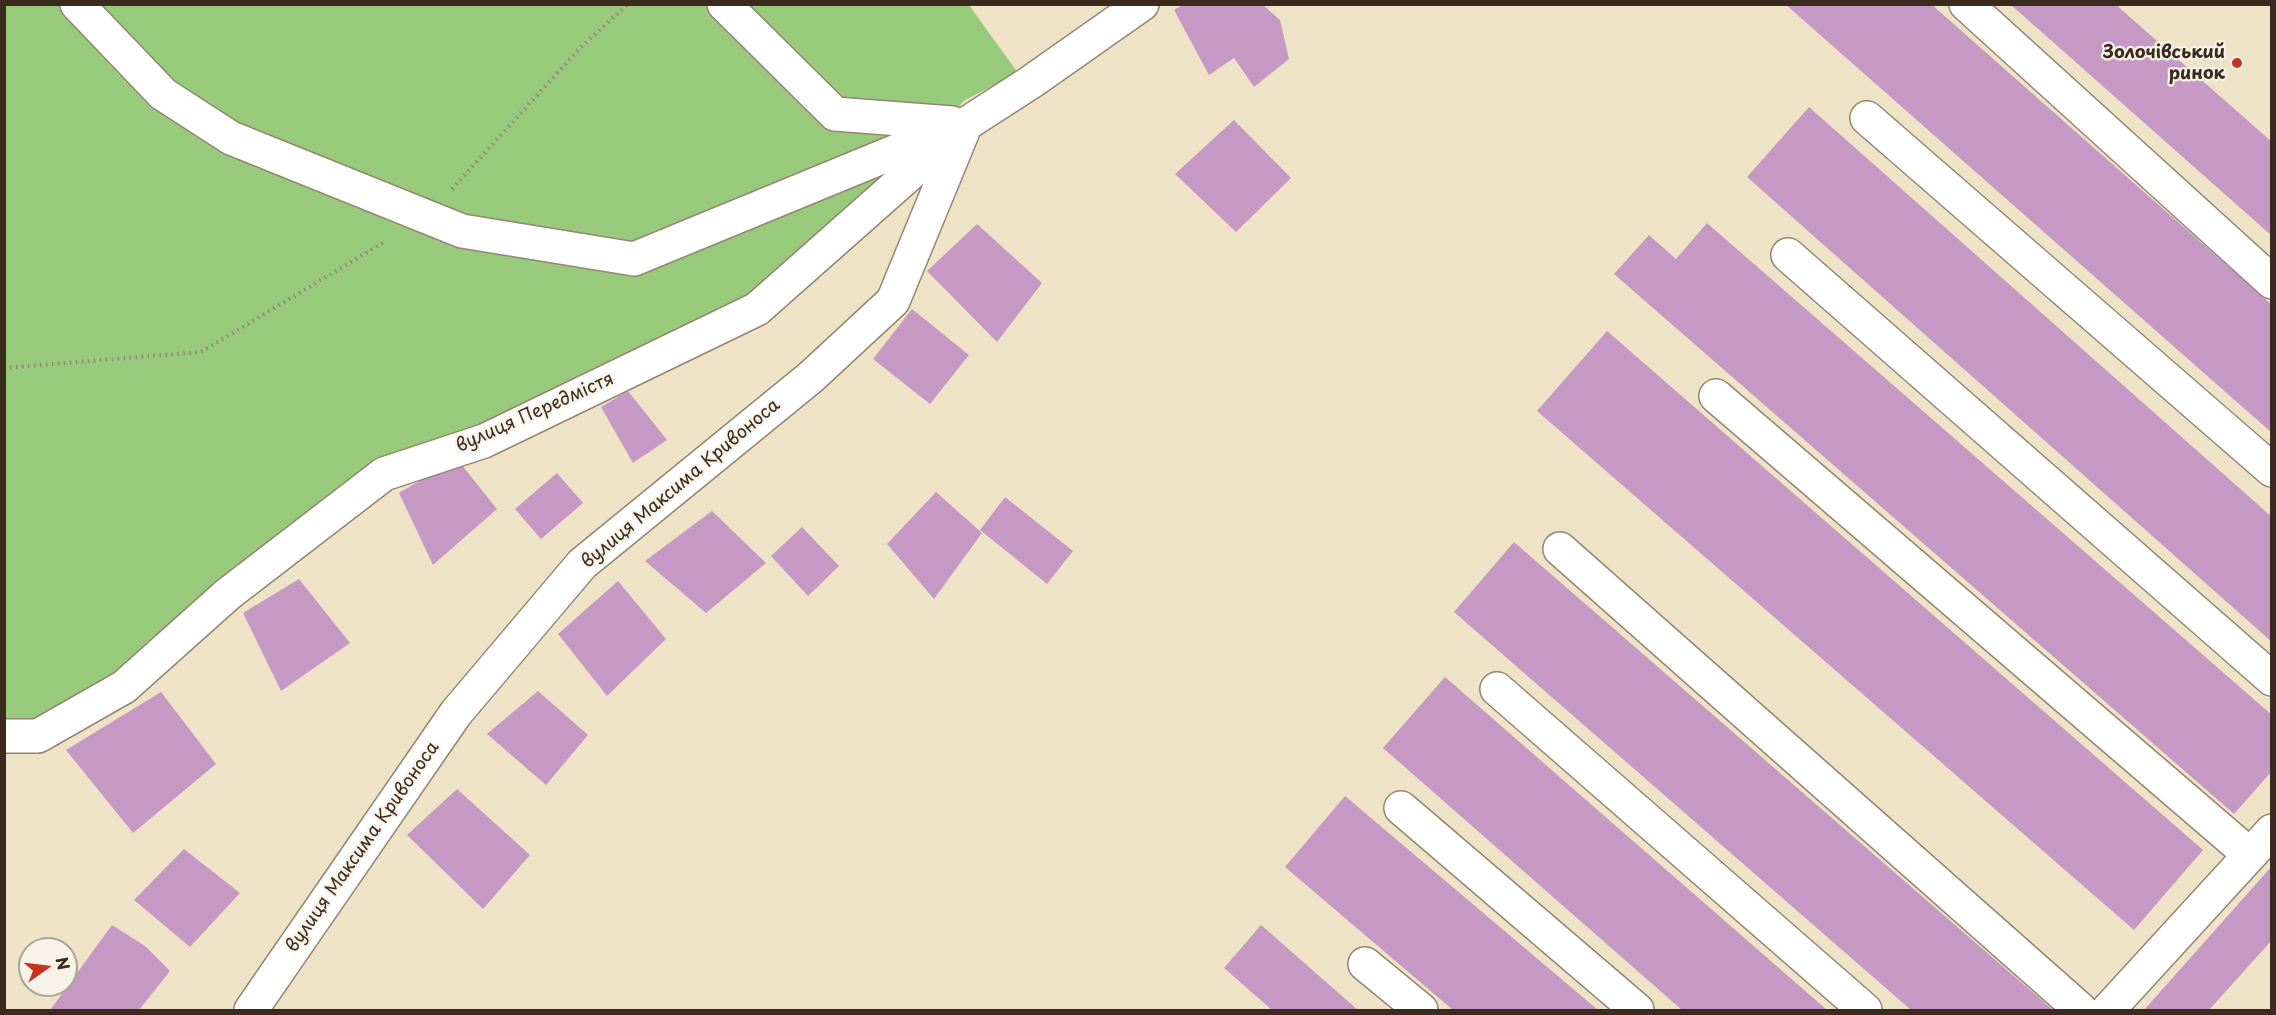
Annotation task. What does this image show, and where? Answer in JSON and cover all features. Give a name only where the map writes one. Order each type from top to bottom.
[{"type":"street","points":[[77,4],[163,94],[231,138],[462,231],[634,259],[937,132],[966,124],[1031,82],[1142,4]]},
{"type":"street","points":[[724,4],[836,114],[966,124]]},
{"type":"street","points":[[1966,4],[2271,282]]},
{"type":"street","points":[[1867,118],[2271,470]]},
{"type":"street","name":"вулиця Передмістя","points":[[4,736],[38,736],[124,687],[228,594],[384,474],[484,441],[757,309],[966,124]]},
{"type":"street","name":"вулиця Максима Кривоноса","points":[[251,1011],[456,713],[582,564],[811,377],[893,301],[966,124]]},
{"type":"street","points":[[1788,255],[2271,679]]},
{"type":"street","points":[[1716,396],[2250,855]]},
{"type":"street","points":[[1560,549],[2081,1011]]},
{"type":"street","points":[[1497,689],[1865,1011]]},
{"type":"street","points":[[1401,808],[1637,1011]]},
{"type":"street","points":[[2108,1011],[2271,831]]},
{"type":"street","points":[[1365,964],[1420,1011]]},
{"type":"path","points":[[4,368],[201,352],[427,217],[580,48],[628,4]]},
{"type":"green space","points":[[5,5],[969,5],[1018,73],[965,100],[757,309],[384,474],[124,687],[5,738]]},
{"type":"building","points":[[1185,4],[1262,4],[1280,20],[1289,59],[1254,87],[1234,58],[1209,75],[1174,10]]},
{"type":"building","points":[[1785,4],[1931,4],[2272,305],[2272,433]]},
{"type":"building","points":[[2010,4],[2115,4],[2272,142],[2272,236]]},
{"type":"building","points":[[1809,107],[2272,517],[2272,642],[1747,177]]},
{"type":"building","points":[[1234,120],[1291,178],[1236,232],[1175,174]]},
{"type":"building","points":[[1707,223],[2272,715],[2272,771],[2234,814],[1614,274],[1649,235],[1676,259]]},
{"type":"building","points":[[977,224],[1042,283],[997,342],[927,271]]},
{"type":"building","points":[[912,309],[969,355],[930,404],[873,359]]},
{"type":"building","points":[[1607,331],[2203,850],[2134,930],[1537,411]]},
{"type":"building","points":[[628,391],[667,440],[633,463],[601,407]]},
{"type":"building","points":[[457,459],[497,509],[433,565],[399,493]]},
{"type":"building","points":[[557,473],[583,503],[541,539],[515,509]]},
{"type":"building","points":[[936,492],[982,533],[934,599],[887,544]]},
{"type":"building","points":[[1005,497],[1073,551],[1047,584],[980,530]]},
{"type":"building","points":[[712,511],[766,563],[706,613],[645,561]]},
{"type":"building","points":[[802,527],[839,566],[808,596],[771,556]]},
{"type":"building","points":[[1514,542],[2053,1010],[1911,1010],[1454,612]]},
{"type":"building","points":[[299,579],[350,643],[281,691],[243,613]]},
{"type":"building","points":[[618,581],[666,639],[607,696],[558,634]]},
{"type":"building","points":[[1445,677],[1827,1010],[1682,1010],[1383,748]]},
{"type":"building","points":[[538,691],[588,735],[546,785],[487,734]]},
{"type":"building","points":[[161,692],[216,764],[133,833],[66,750]]},
{"type":"building","points":[[457,789],[530,855],[483,909],[407,835]]},
{"type":"building","points":[[1345,796],[1598,1010],[1453,1010],[1285,867]]},
{"type":"building","points":[[184,849],[240,893],[190,947],[134,900]]},
{"type":"building","points":[[2272,866],[2272,940],[2209,1010],[2144,1010]]},
{"type":"building","points":[[112,925],[145,946],[170,971],[139,1010],[50,1010],[59,997],[78,997],[78,972]]},
{"type":"building","points":[[1261,925],[1358,1010],[1272,1010],[1224,968]]},
{"type":"place","name":"Золочівський ринок","points":[[2237,63]]}]
